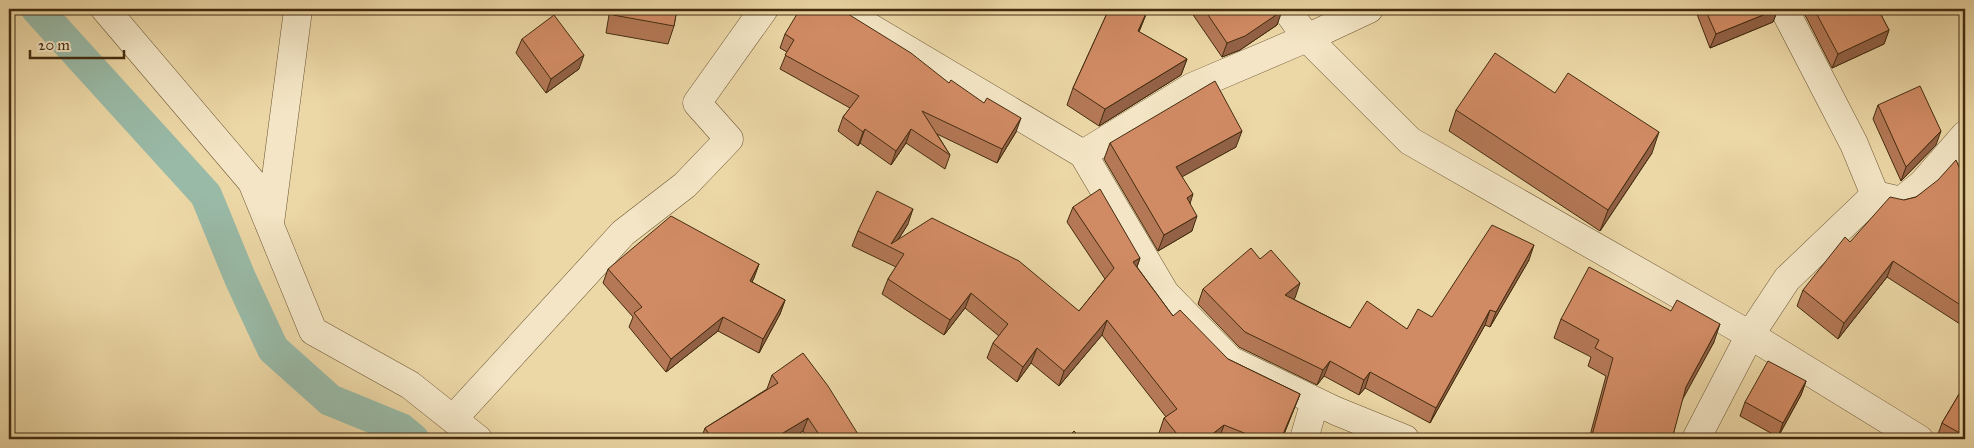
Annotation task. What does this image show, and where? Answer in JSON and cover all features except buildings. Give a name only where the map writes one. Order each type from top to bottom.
[{"type":"street","points":[[105,9],[252,182],[313,331],[410,385],[478,439]]},
{"type":"street","points":[[453,419],[623,233],[685,185],[729,139],[697,103],[764,9]]},
{"type":"street","points":[[839,9],[1083,154],[1165,293],[1230,360],[1315,401],[1405,439]]},
{"type":"street","points":[[1286,9],[1307,38],[1410,141],[1750,335],[1919,439]]},
{"type":"street","points":[[1083,154],[1192,87],[1307,38],[1369,9]]},
{"type":"street","points":[[1784,9],[1854,144],[1875,195]]},
{"type":"street","points":[[270,225],[298,10]]},
{"type":"street","points":[[1875,195],[1901,201],[1922,184],[1965,135]]},
{"type":"street","points":[[1696,439],[1750,335],[1787,278],[1875,195]]},
{"type":"street","points":[[1304,439],[1315,401]]},
{"type":"waterway","points":[[37,9],[206,195],[240,278],[273,349],[330,400],[401,429],[413,439]]}]
